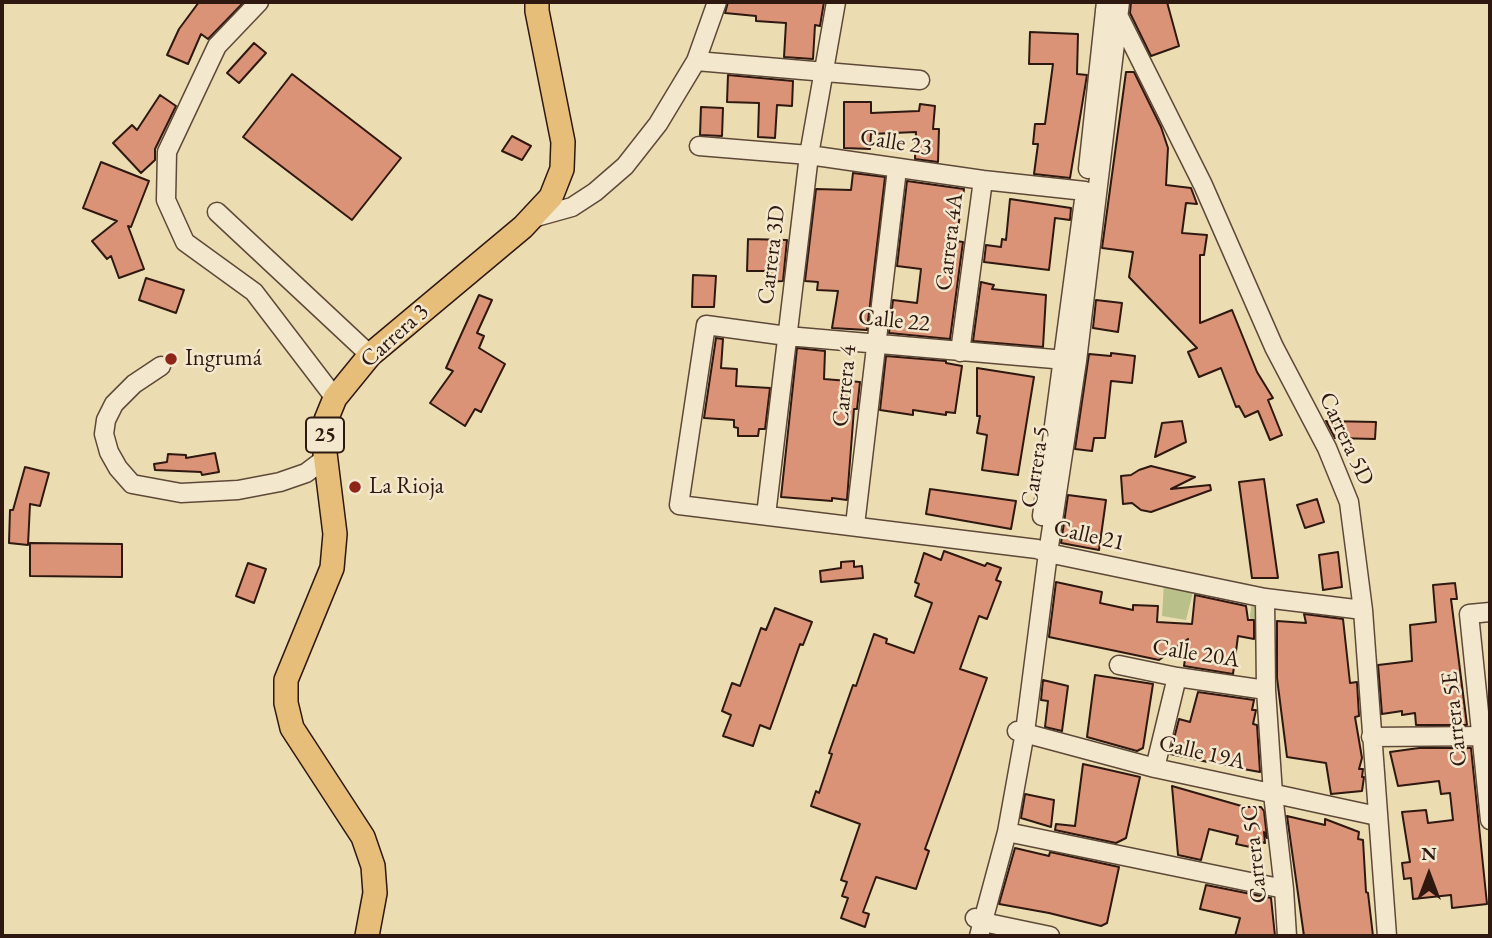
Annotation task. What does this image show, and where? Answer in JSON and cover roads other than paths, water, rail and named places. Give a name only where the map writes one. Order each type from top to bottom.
[{"type":"main road","name":"Carrera 3","points":[[367,936],[375,892],[373,866],[363,837],[292,728],[286,703],[286,680],[332,568],[335,534],[324,445],[327,420],[335,398],[370,355],[523,227],[551,197],[562,169],[563,142],[537,2]]},
{"type":"street","points":[[259,2],[216,46],[167,152],[166,200],[185,242],[254,292],[335,398]]},
{"type":"street","points":[[529,219],[572,207],[595,192],[625,166],[658,124],[696,61],[717,2]]},
{"type":"street","name":"Carrera 3D","points":[[766,515],[809,155],[836,2]]},
{"type":"street","name":"Carrera 5","points":[[1070,360],[1085,191],[1112,7]]},
{"type":"street","name":"Carrera 5","points":[[969,936],[979,925],[1007,832],[1042,551],[1070,360],[1112,7]]},
{"type":"street","name":"Carrera 5D","points":[[1112,7],[1203,185],[1273,347],[1327,448],[1349,502],[1363,610],[1387,936]]},
{"type":"street","points":[[696,61],[920,80]]},
{"type":"street","name":"Calle 23","points":[[699,146],[809,155],[897,169],[1085,191]]},
{"type":"street","name":"Carrera 4","points":[[855,525],[874,343],[897,169]]},
{"type":"street","name":"Carrera 4A","points":[[960,352],[983,180]]},
{"type":"street","points":[[217,212],[370,355]]},
{"type":"street","name":"Calle 22","points":[[678,505],[706,326],[787,336],[1070,360]]},
{"type":"street","points":[[161,366],[134,384],[114,404],[106,420],[104,434],[109,452],[132,484],[181,493],[238,490],[280,482],[306,473],[326,458]]},
{"type":"street","name":"Calle 21","points":[[678,505],[855,525],[1042,551],[1265,598],[1363,610]]},
{"type":"street","name":"Carrera 5C","points":[[1265,598],[1266,690],[1287,936]]},
{"type":"street","name":"Carrera 5E","points":[[1490,612],[1469,614],[1486,735],[1490,820]]},
{"type":"street","name":"Calle 20A","points":[[1119,665],[1177,677],[1266,690]]},
{"type":"street","points":[[1155,768],[1177,677]]},
{"type":"street","name":"Carrera 5","points":[[979,925],[1021,731]]},
{"type":"street","name":"Calle 19A","points":[[1021,731],[1155,768],[1377,816]]},
{"type":"street","points":[[1371,737],[1486,735]]},
{"type":"street","points":[[1007,832],[1284,889]]},
{"type":"street","points":[[979,925],[1050,936]]},
{"type":"place","name":"Ingrumá","points":[[171,359]]},
{"type":"place","name":"La Rioja","points":[[355,487]]}]
